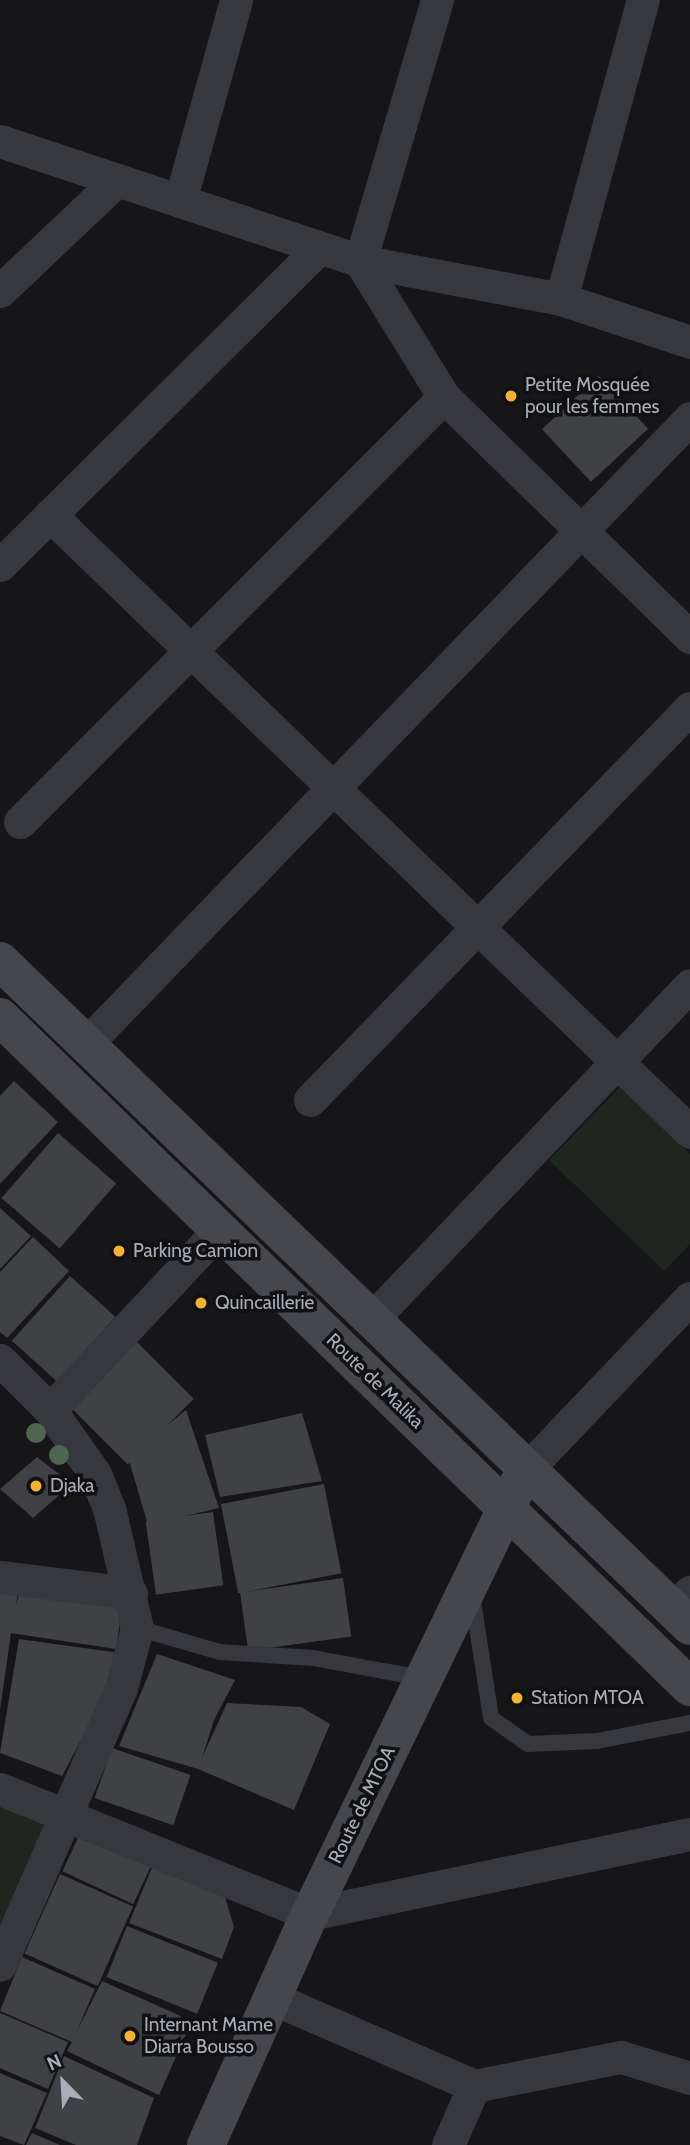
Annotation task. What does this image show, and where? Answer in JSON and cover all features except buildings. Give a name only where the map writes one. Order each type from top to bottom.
[{"type":"main road","points":[[0,961],[527,1469],[684,1609]]},
{"type":"main road","name":"Route de Malika","points":[[0,1017],[690,1687]]},
{"type":"main road","name":"Route de MTOA","points":[[206,2145],[310,1914],[422,1678],[504,1506],[527,1469]]},
{"type":"street","points":[[180,201],[236,0]]},
{"type":"street","points":[[437,0],[360,261],[444,397],[579,533],[690,637]]},
{"type":"street","points":[[561,299],[643,0]]},
{"type":"street","points":[[0,141],[360,261],[561,299],[690,342]]},
{"type":"street","points":[[0,291],[117,180]]},
{"type":"street","points":[[0,565],[319,247]]},
{"type":"street","points":[[20,822],[444,397]]},
{"type":"street","points":[[86,1044],[690,418]]},
{"type":"street","points":[[50,515],[690,1132]]},
{"type":"street","points":[[310,1100],[690,708]]},
{"type":"street","points":[[372,1319],[690,985]]},
{"type":"street","points":[[50,1409],[219,1230]]},
{"type":"street","points":[[527,1469],[690,1298]]},
{"type":"street","points":[[0,1360],[50,1409],[95,1474],[131,1593],[137,1628],[121,1688],[0,1965]]},
{"type":"street","points":[[0,1577],[131,1593]]},
{"type":"street","points":[[0,1789],[310,1914],[690,1834]]},
{"type":"street","points":[[272,1998],[474,2086],[621,2057],[690,2078]]},
{"type":"street","points":[[448,2145],[474,2086]]},
{"type":"lane","points":[[470,1580],[491,1718],[528,1744],[597,1741],[690,1723]]},
{"type":"lane","points":[[137,1628],[220,1652],[313,1658],[422,1678]]},
{"type":"shaded area","points":[[620,1087],[690,1154],[690,1244],[664,1271],[549,1160]]},
{"type":"shaded area","points":[[0,1807],[52,1821],[0,1934]]},
{"type":"place","name":"Petite Mosquée pour les femmes","points":[[511,396]]},
{"type":"place","name":"Parking Camion","points":[[119,1251]]},
{"type":"place","name":"Quincaillerie","points":[[201,1303]]},
{"type":"place","name":"Djaka","points":[[36,1486]]},
{"type":"place","name":"Station MTOA","points":[[517,1698]]},
{"type":"place","name":"Internant Mame Diarra Bousso","points":[[130,2036]]}]
